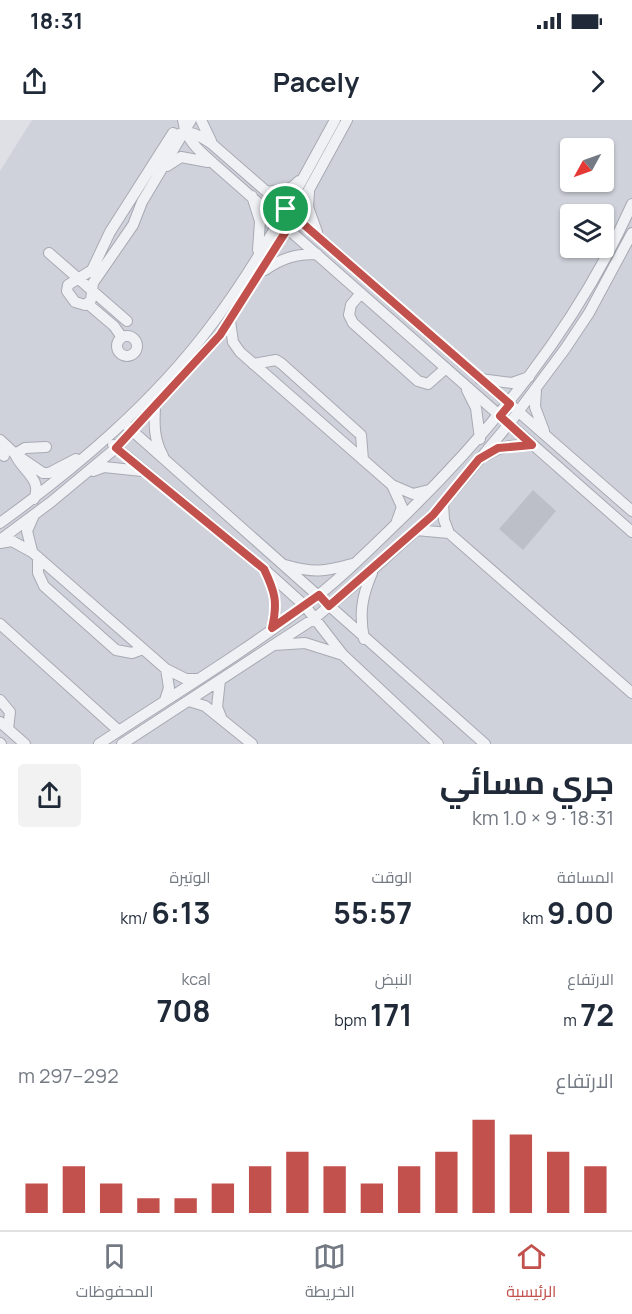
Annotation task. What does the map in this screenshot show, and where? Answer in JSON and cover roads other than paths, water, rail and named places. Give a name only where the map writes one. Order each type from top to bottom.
[{"type":"lane","points":[[183,124],[162,170],[142,202],[133,225],[97,276],[91,290],[93,295],[88,303],[81,305],[75,302],[67,291],[68,285],[87,276],[92,270],[110,232],[170,139],[179,132],[183,124],[191,120]]},
{"type":"lane","points":[[201,120],[212,144]]},
{"type":"lane","points":[[0,541],[116,448],[155,408],[230,321],[259,273],[290,213],[304,177],[335,120]]},
{"type":"lane","points":[[290,213],[310,188],[347,120]]},
{"type":"lane","points":[[183,124],[212,144],[632,511]]},
{"type":"lane","points":[[183,124],[190,142],[213,163],[632,532]]},
{"type":"lane","points":[[162,170],[181,157],[193,157],[213,163]]},
{"type":"lane","points":[[267,192],[291,188],[304,177]]},
{"type":"lane","points":[[310,188],[308,207],[312,225],[322,240]]},
{"type":"lane","points":[[251,196],[260,221],[261,238],[258,255]]},
{"type":"lane","points":[[99,744],[305,606],[395,526],[480,439],[510,404],[578,305],[632,204]]},
{"type":"lane","points":[[0,523],[34,499],[105,439],[162,385],[210,327],[258,255],[284,224]]},
{"type":"lane","points":[[123,744],[315,618],[417,530],[443,503],[537,387],[590,313],[632,233]]},
{"type":"lane","points":[[49,253],[127,321]]},
{"type":"lane","points":[[259,273],[280,259],[297,254],[317,254]]},
{"type":"lane","points":[[362,293],[351,305],[349,315],[353,323],[418,381],[428,384],[446,368]]},
{"type":"lane","points":[[88,303],[114,326],[121,336]]},
{"type":"lane","points":[[230,321],[233,342],[240,352],[392,485],[413,494],[432,488]]},
{"type":"lane","points":[[205,352],[221,345],[240,352]]},
{"type":"lane","points":[[253,364],[276,360],[290,371],[361,435],[363,460]]},
{"type":"lane","points":[[480,379],[512,383],[529,377]]},
{"type":"lane","points":[[464,385],[476,408],[480,439]]},
{"type":"lane","points":[[537,387],[535,406],[540,424],[551,441]]},
{"type":"lane","points":[[155,408],[153,427],[157,447],[166,461]]},
{"type":"lane","points":[[123,423],[485,744]]},
{"type":"lane","points":[[105,439],[264,569],[305,606],[347,658],[438,744]]},
{"type":"lane","points":[[0,440],[7,454],[36,481],[37,492],[34,499]]},
{"type":"lane","points":[[479,459],[498,448],[532,445]]},
{"type":"lane","points":[[7,454],[25,448],[46,447]]},
{"type":"lane","points":[[7,454],[43,473],[49,473],[72,459],[85,456]]},
{"type":"lane","points":[[84,475],[104,467],[144,471]]},
{"type":"lane","points":[[392,485],[402,507],[395,526]]},
{"type":"lane","points":[[443,503],[444,520],[449,533],[632,693]]},
{"type":"lane","points":[[34,514],[27,531],[35,554],[38,573],[44,586],[100,636],[123,653],[143,649]]},
{"type":"lane","points":[[417,530],[449,533]]},
{"type":"lane","points":[[0,541],[12,541],[35,554],[166,669],[186,679],[196,679]]},
{"type":"lane","points":[[283,564],[310,572],[327,571],[355,563]]},
{"type":"lane","points":[[264,569],[274,589],[277,608],[272,628]]},
{"type":"lane","points":[[364,639],[360,618],[362,595],[372,570]]},
{"type":"lane","points":[[0,624],[119,731]]},
{"type":"lane","points":[[274,645],[305,643],[347,658]]},
{"type":"lane","points":[[165,700],[169,688],[166,669]]},
{"type":"lane","points":[[220,680],[217,707],[221,717]]},
{"type":"lane","points":[[0,700],[10,712],[4,726],[25,744]]},
{"type":"lane","points":[[189,701],[205,706],[252,744]]}]
